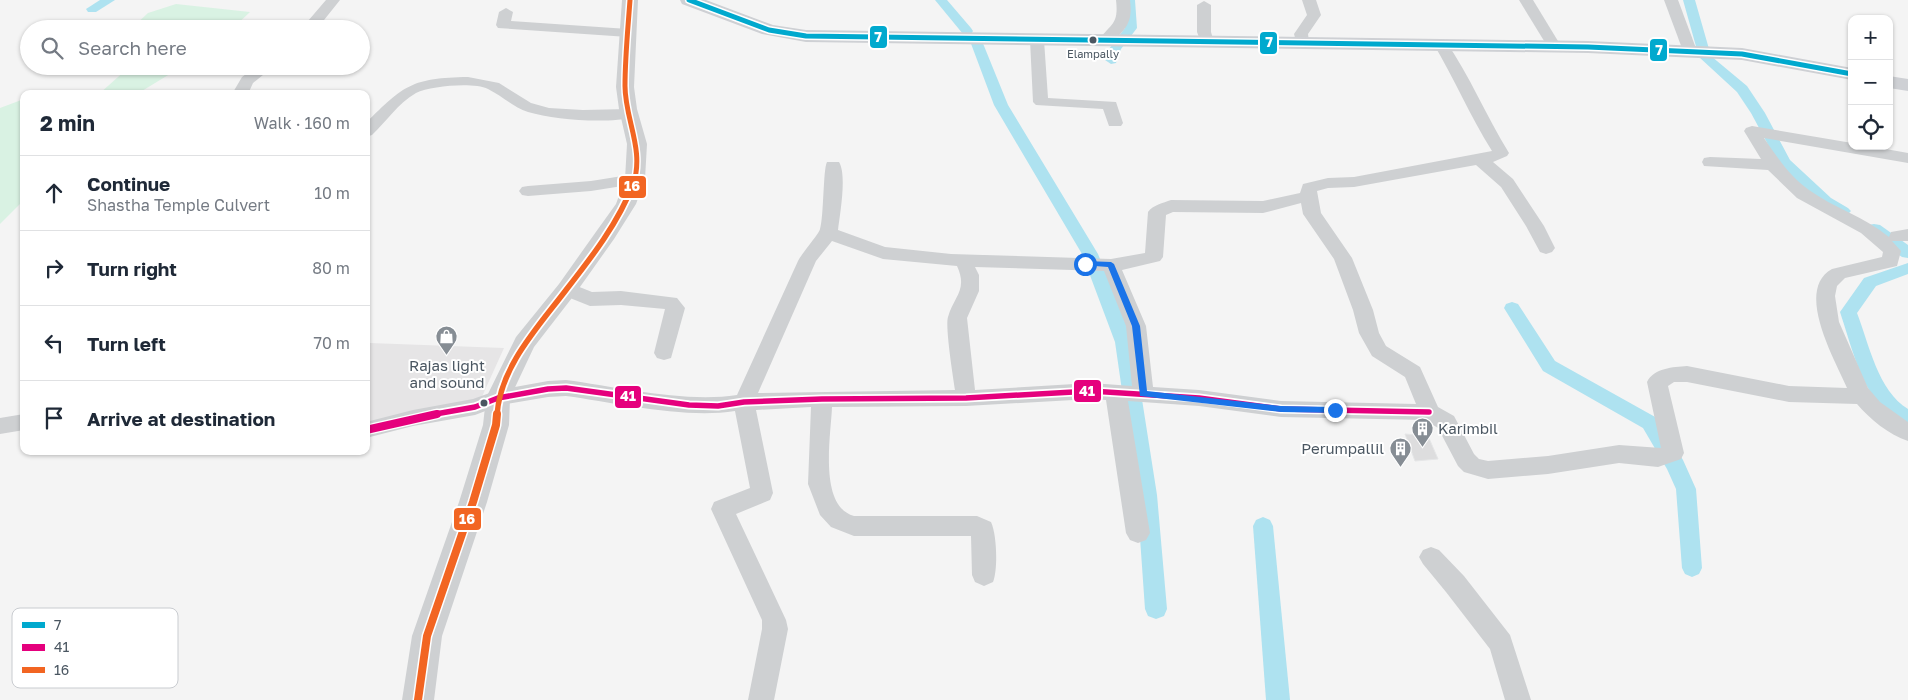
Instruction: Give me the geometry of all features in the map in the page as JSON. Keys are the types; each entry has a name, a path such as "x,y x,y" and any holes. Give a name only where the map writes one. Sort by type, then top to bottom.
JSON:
{"main road":[{"path":"689,0 769,30 794,35 1554,46 1699,52 1778,59 1848,73"},
{"path":"1893,83 1908,86"}],"street":[{"path":"316,20 333,0"},
{"path":"418,700 427,636 473,502 496,425 498,398 524,343 567,289 626,204 635,179 638,144 625,87 630,0"},
{"path":"1116,41 1126,16 1123,0"},
{"path":"1302,42 1301,34 1314,15 1309,0"},
{"path":"1526,0 1554,46"},
{"path":"1670,0 1699,52"},
{"path":"1204,5 1204,32 1207,42"},
{"path":"506,12 503,25 628,33"},
{"path":"1037,40 1041,102 1110,105 1115,123"},
{"path":"1429,412 1423,394 1412,372 1379,350 1369,333 1363,310 1344,258 1312,214 1308,196 1309,188 1328,183 1354,182 1479,159 1501,153 1484,126 1460,75 1440,43"},
{"path":"242,90 247,80 254,75"},
{"path":"370,128 406,94 418,87 444,83 481,81 494,86 511,99 537,110 589,116 630,114"},
{"path":"1908,158 1752,131 1773,165 1803,194 1866,228 1892,251 1890,262 1856,268 1834,276 1826,290 1826,307 1830,326 1862,396 1880,414 1908,433"},
{"path":"1479,159 1507,183 1535,226 1546,248"},
{"path":"1710,162 1773,165"},
{"path":"761,700 775,629 774,620 722,509 762,493 744,402 799,282 803,265 813,248 829,233 834,180 833,166"},
{"path":"528,191 591,186 635,179"},
{"path":"829,233 883,253 963,260 1098,264 1140,261 1154,256 1158,212 1171,206 1263,207 1308,196"},
{"path":"963,260 970,275 970,291 957,318 966,398"},
{"path":"1098,264 1136,326 1143,394"},
{"path":"567,289 590,299 620,298 670,304 675,308 664,352"},
{"path":"370,429 413,418 475,407 498,398 548,389 566,388 689,405 718,406 744,402 822,399 966,398 1070,391 1116,392 1281,409 1429,412 1446,422 1466,460 1472,466 1488,470 1548,465 1619,454 1658,458 1673,453 1657,382 1671,376 1687,374 1722,379 1789,394 1862,396"},
{"path":"1116,392 1138,533"},
{"path":"822,399 819,488 838,522 845,526 977,526 982,530 984,536 984,574"},
{"path":"0,426 20,423"},
{"path":"1431,557 1455,584 1501,643 1518,700"}],"shaded area":[{"path":"370,343 504,348 480,401 370,422"}],"green space":[{"path":"176,4 250,12 242,20 141,20 148,13"},
{"path":"120,75 168,75 144,90 103,90"},
{"path":"20,100 20,204 0,224 0,108"}],"building":[{"name":"Karimbil","path":"1405,434 1428,436 1438,459 1415,461"}],"waterway":[{"path":"92,9 109,0"},
{"path":"941,0 967,31"},
{"path":"1111,60 1115,49 1131,28 1129,0"},
{"path":"1689,0 1705,57 1742,89 1758,113 1784,162 1826,201 1843,211"},
{"path":"976,41 1001,105 1090,254 1124,342 1147,495 1156,609"},
{"path":"1874,229 1908,253"},
{"path":"1908,268 1870,282 1848,312 1876,387 1892,408 1908,418"},
{"path":"1512,308 1549,366 1650,423 1676,466 1686,489 1692,568"},
{"path":"1263,526 1278,700"}],"transit line":[{"name":"16","path":"418,700 427,636 473,502 496,425 498,398 524,343 567,289 606,234 626,204 635,179 637,144 628,109 625,87 630,0"},
{"name":"7","path":"689,0 769,30 806,36 1588,47 1742,54 1848,73"},
{"name":"41","path":"370,429 413,418 475,407 498,398 548,389 566,388 689,405 718,406 744,402 822,399 966,398 1091,391 1199,398 1281,409 1429,412"}],"place":[{"name":"Elampally","path":"1093,40"},
{"name":"Rajas light and sound","path":"447,356"},
{"name":"Karimbil","path":"1422,448"},
{"name":"Perumpallil","path":"1400,468"}],"route":[{"path":"1085,264 1111,264 1136,326 1143,394 1199,398 1224,403 1281,409 1335,410"}]}
